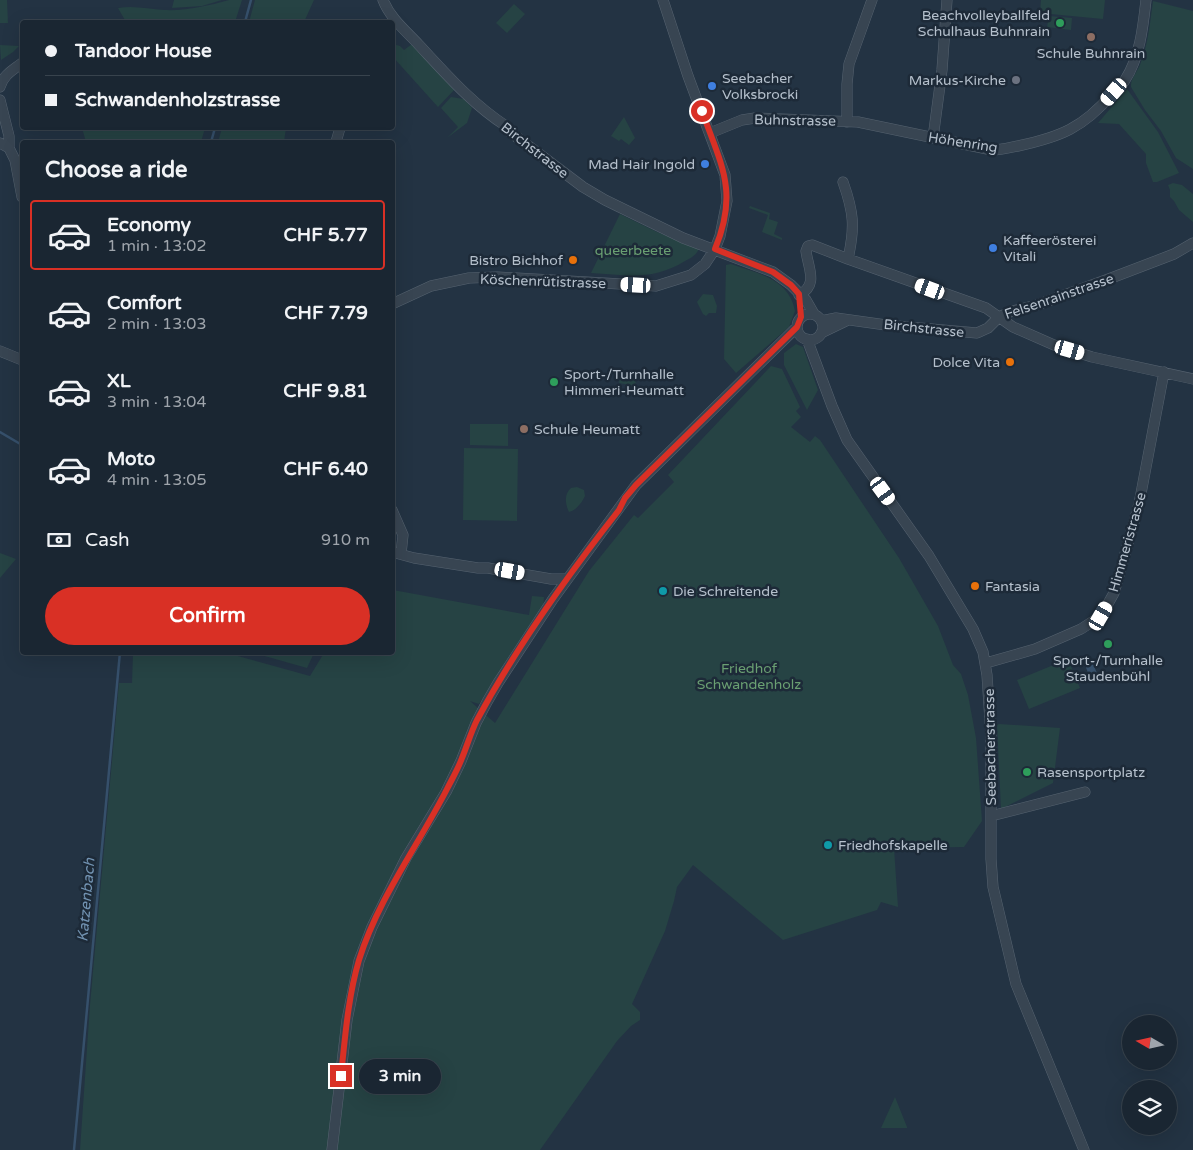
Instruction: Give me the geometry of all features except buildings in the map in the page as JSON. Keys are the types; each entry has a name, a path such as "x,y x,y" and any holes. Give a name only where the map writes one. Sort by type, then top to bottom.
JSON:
{"street":[{"path":"663,0 722,166 727,189 725,215 715,249 773,272 791,285 806,300 818,318"},
{"name":"Buhnstrasse","path":"710,133 742,120 755,118 847,122 849,64 872,0"},
{"path":"933,138 942,70 947,0"},
{"name":"Höhenring","path":"847,122 858,122 979,148 1000,150 1047,140 1063,134 1085,120 1104,104 1125,81 1140,40 1146,0"},
{"name":"Birchstrasse","path":"385,4 401,26 460,88 506,126 510,132 583,186 606,200 675,234 715,249"},
{"path":"395,31 401,26"},
{"path":"0,87 1,81 7,73 20,64"},
{"path":"0,100 9,136 5,145 15,160 20,186"},
{"path":"843,182 851,204 854,221 848,259"},
{"name":"Felsenrainstrasse","path":"799,294 811,284 806,251 808,246 812,244 848,259 986,308 999,317 1106,280 1174,254 1193,243"},
{"name":"Köschenrütistrasse","path":"395,303 431,286 469,278 498,277 656,286 674,281 700,269 715,249"},
{"name":"Seebacherstrasse","path":"799,294 802,330 847,440 929,556 973,629 986,663 991,736 993,887 1016,984 1084,1150"},
{"path":"332,1150 347,1020 359,961 372,926 406,858 446,792 476,723 498,683 567,579 636,485 785,338 802,330 807,314 818,318"},
{"path":"999,317 1013,326 1070,350 1092,357 1193,379"},
{"name":"Birchstrasse","path":"818,318 849,319 886,325 971,333 982,332 999,317"},
{"name":"Seebacherstrasse","path":"818,318 823,325 818,342 821,375"},
{"path":"802,330 813,339 849,319"},
{"path":"0,351 20,359"},
{"name":"Himmeristrasse","path":"986,663 1035,648 1081,629 1101,616 1114,593 1137,514 1164,372"},
{"path":"395,517 403,535 397,553 414,558 478,568 551,579 567,579"},
{"path":"991,816 1085,792"}],"green space":[{"path":"0,0 7,0 8,23 0,23"},
{"path":"174,0 222,0 202,6 172,8"},
{"path":"229,0 242,0 236,20 125,20 118,8 136,7 181,10"},
{"path":"255,0 314,0 305,20 250,20"},
{"path":"1041,0 1105,0 1103,19 1040,13"},
{"path":"1153,1 1193,11 1193,169 1176,158 1161,131 1131,87 1145,50"},
{"path":"514,4 525,14 507,33 496,23"},
{"name":"Beachvolleyballfeld Schulhaus Buhnrain","path":"1049,16 1072,18 1071,30 1047,27"},
{"path":"412,44 455,89 438,107 395,59 395,45 404,50"},
{"path":"0,45 19,46 1,60"},
{"path":"1127,89 1158,132 1179,173 1153,182 1146,163 1146,154 1119,124 1098,123"},
{"path":"451,97 464,99 472,108 467,123 447,138 458,127 441,108"},
{"path":"624,117 635,138 629,145 621,139 619,141 611,136"},
{"path":"83,130 204,130 202,140 85,140"},
{"path":"221,130 286,130 284,140 219,140"},
{"path":"1173,183 1182,185 1193,194 1193,222 1179,210 1170,197 1168,185"},
{"path":"750,206 770,213 769,219 778,222 774,234 782,238 782,240 762,232 768,215 749,208"},
{"name":"queerbeete","path":"620,214 657,232 699,248 692,257 662,272 640,275 591,273"},
{"path":"731,264 761,274 779,284 792,300 795,311 789,327 736,373 724,359 726,265"},
{"path":"703,294 713,295 717,306 716,313 709,313 706,316 703,314 697,302"},
{"path":"796,344 803,347 818,390 807,410 784,365 784,353"},
{"name":"Friedhof Schwandenholz","path":"771,366 782,369 800,407 796,411 801,417 791,427 810,442 815,436 820,440 899,558 938,626 953,665 961,674 968,695 976,738 982,821 964,847 894,848 898,907 881,902 877,910 783,940 693,865 677,887 665,931 632,1004 640,1012 640,1020 631,1026 617,1041 540,1150 80,1150 90,1005 119,683 132,683 133,655 234,655 310,676 323,655 395,655 395,590 529,615 532,596 544,597 543,611 479,704 470,701 495,723 589,571 634,515 638,518 674,482 668,475"},
{"path":"621,371 637,374 635,386 619,383"},
{"path":"470,424 508,424 508,446 470,445"},
{"path":"464,448 518,449 517,521 463,520"},
{"path":"577,487 584,490 585,496 577,508 569,512 566,496 571,488"},
{"path":"0,553 16,559 0,578"},
{"path":"261,655 313,655 307,668"},
{"path":"1068,659 1080,688 1029,709 1017,680"},
{"name":"Rasensportplatz","path":"997,725 1060,728 1053,783 1001,809"},
{"path":"895,1097 907,1128 881,1128"}],"water":[{"path":"1091,659 1099,678 1091,681 1084,662"}],"waterway":[{"name":"Katzenbach","path":"246,20 251,0"},
{"name":"Katzenbach","path":"212,140 214,130"},
{"path":"0,432 20,444"},
{"name":"Katzenbach","path":"74,1150 120,655"}],"place":[{"name":"Beachvolleyballfeld Schulhaus Buhnrain","path":"1060,23"},
{"name":"Schule Buhnrain","path":"1091,37"},
{"name":"Markus-Kirche","path":"1016,80"},
{"name":"Seebacher Volksbrocki","path":"712,86"},
{"name":"Mad Hair Ingold","path":"705,164"},
{"name":"Kaffeerösterei Vitali","path":"993,248"},
{"name":"Bistro Bichhof","path":"573,260"},
{"name":"Dolce Vita","path":"1010,362"},
{"name":"Sport-/Turnhalle Himmeri-Heumatt","path":"554,382"},
{"name":"Schule Heumatt","path":"524,429"},
{"name":"Fantasia","path":"975,586"},
{"name":"Die Schreitende","path":"663,591"},
{"name":"Sport-/Turnhalle Staudenbühl","path":"1108,644"},
{"name":"Rasensportplatz","path":"1027,772"},
{"name":"Friedhofskapelle","path":"828,845"}],"route":[{"path":"341,1076 347,1020 359,961 372,926 406,858 446,792 476,723 498,683 553,599 619,510 625,498 648,471 658,464 797,327 801,317 799,294 791,285 773,272 715,249 725,215 727,189 725,175 702,111"}]}
